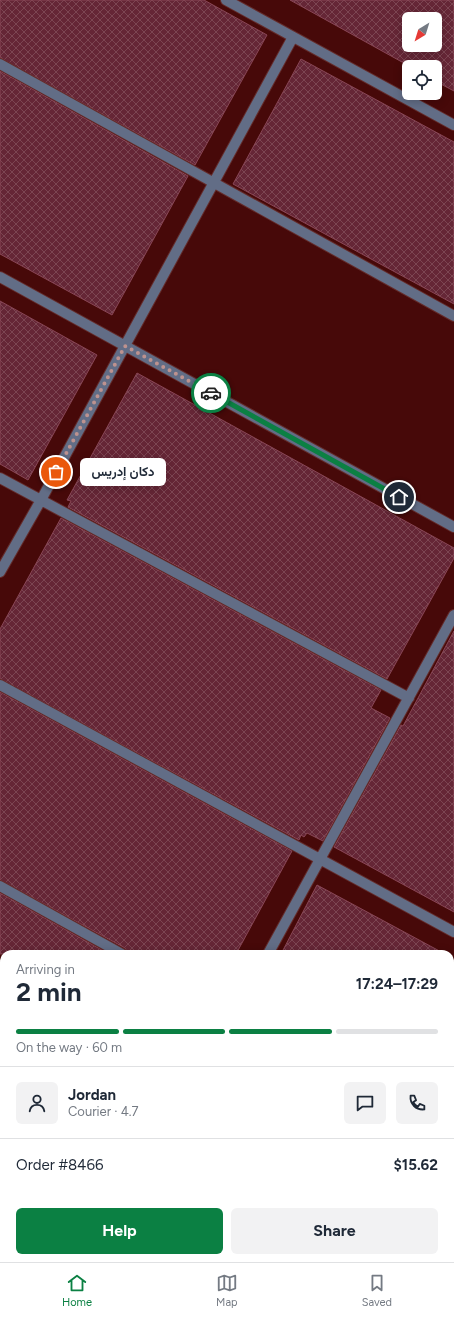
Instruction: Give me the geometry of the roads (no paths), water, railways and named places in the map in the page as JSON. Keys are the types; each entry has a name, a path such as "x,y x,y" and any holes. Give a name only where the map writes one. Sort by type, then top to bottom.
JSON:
{"street":[{"path":"226,0 454,125"},
{"path":"0,572 41,500 293,37"},
{"path":"0,64 454,316"},
{"path":"0,277 454,527"},
{"path":"0,478 409,698"},
{"path":"270,950 454,615"},
{"path":"0,684 454,932"},
{"path":"0,886 115,950"}],"place":[{"name":"دكان إدريس","path":"56,472"}]}
